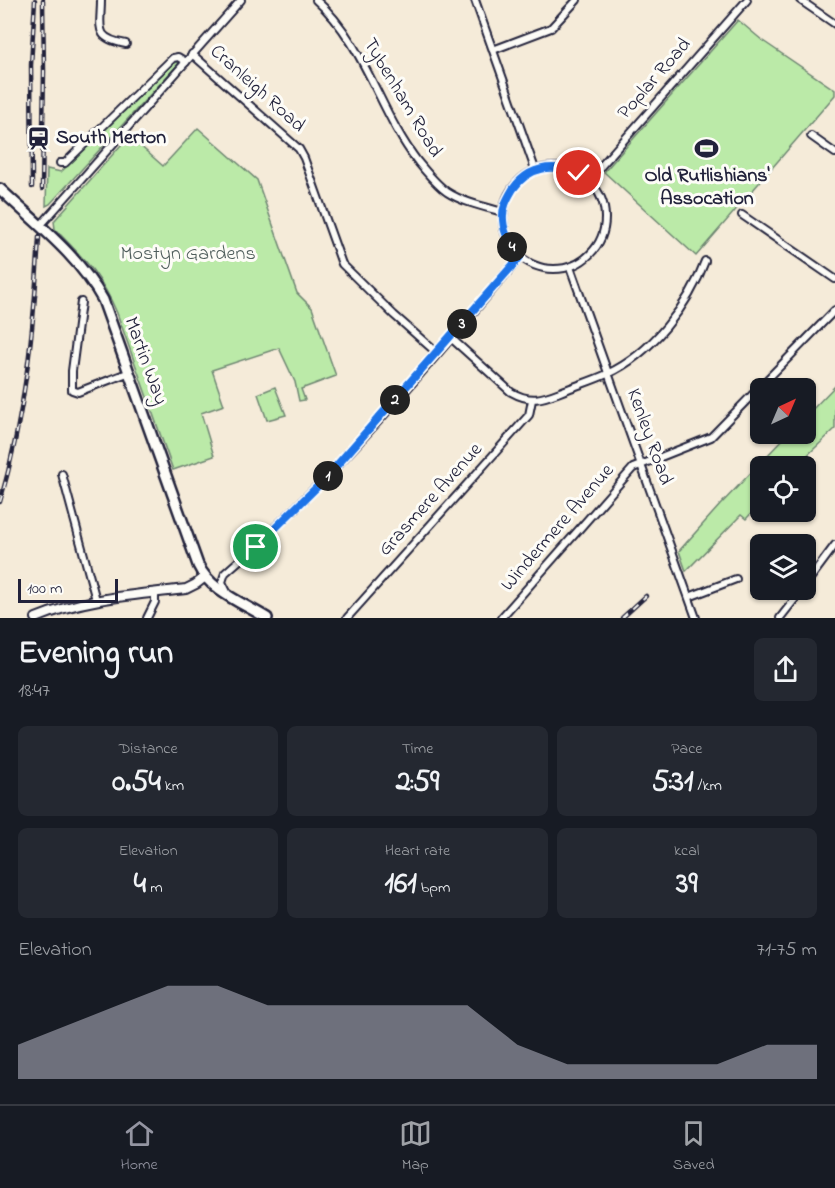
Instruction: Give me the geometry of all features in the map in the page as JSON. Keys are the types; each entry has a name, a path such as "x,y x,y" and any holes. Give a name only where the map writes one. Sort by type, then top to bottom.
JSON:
{"main road":[{"name":"Martin Way","path":"0,189 79,264 95,285 113,325 195,559 205,578"},
{"path":"205,578 228,595 267,618"}],"street":[{"path":"101,0 103,35 110,41 126,44"},
{"path":"39,226 241,0"},
{"name":"Tybenham Road","path":"316,0 350,42 404,143 427,172 441,187 454,196 503,212"},
{"path":"475,0 536,169"},
{"path":"493,50 551,28 577,0"},
{"name":"Poplar Road","path":"588,181 747,0"},
{"path":"800,0 835,24"},
{"name":"Cranleigh Road","path":"192,54 299,149 342,264 437,353"},
{"path":"60,163 65,163 173,58 178,57 186,62"},
{"path":"811,136 835,153"},
{"path":"565,168 579,173 600,195 605,211 604,228 597,246 586,259 570,267 550,271 540,269 520,257 508,241 503,212 507,198 519,181 536,169 565,168"},
{"path":"742,214 835,279"},
{"path":"228,595 222,582 223,576 324,480 520,257"},
{"path":"451,338 511,393 539,400 609,373 640,351 668,325 692,290 705,261"},
{"name":"Kenley Road","path":"570,267 696,618"},
{"path":"81,302 72,390 78,392 130,372"},
{"path":"641,463 711,437 835,310"},
{"name":"Grasmere Avenue","path":"347,618 529,415 532,400"},
{"name":"Windermere Avenue","path":"501,618 633,468 641,463"},
{"path":"62,474 96,600"},
{"path":"816,571 835,545"},
{"path":"36,618 66,607 96,600 186,589 205,578"},
{"path":"688,597 736,579"},
{"path":"147,618 155,602 155,592"},
{"path":"780,618 794,600"}],"green space":[{"name":"Old Rutlishians' Assocation","path":"738,20 763,41 835,90 835,95 696,256 604,172"},
{"path":"175,61 179,63 46,206 47,169 61,172"},
{"name":"Mostyn Gardens","path":"198,128 257,180 297,293 312,308 336,376 301,389 305,400 299,401 295,382 279,348 212,370 224,405 201,413 214,456 173,470 111,299 90,267 55,229 54,221 129,136 163,166"},
{"path":"835,386 835,429 807,456 767,456 778,444 816,444 816,406"},
{"path":"275,387 286,415 267,420 258,394"},
{"path":"750,474 750,515 746,519 741,515 686,571 679,551"}],"railway":[{"path":"32,187 31,65 35,0"},
{"path":"42,189 43,0"},
{"path":"0,502 16,437 27,371 39,237"},
{"path":"622,618 646,596"}],"place":[{"name":"South Merton","path":"38,138"},
{"name":"Old Rutlishians' Assocation","path":"707,148"}],"route":[{"path":"256,547 324,480 520,257 508,241 503,222 507,198 519,181 536,169 565,168 579,173"}]}
